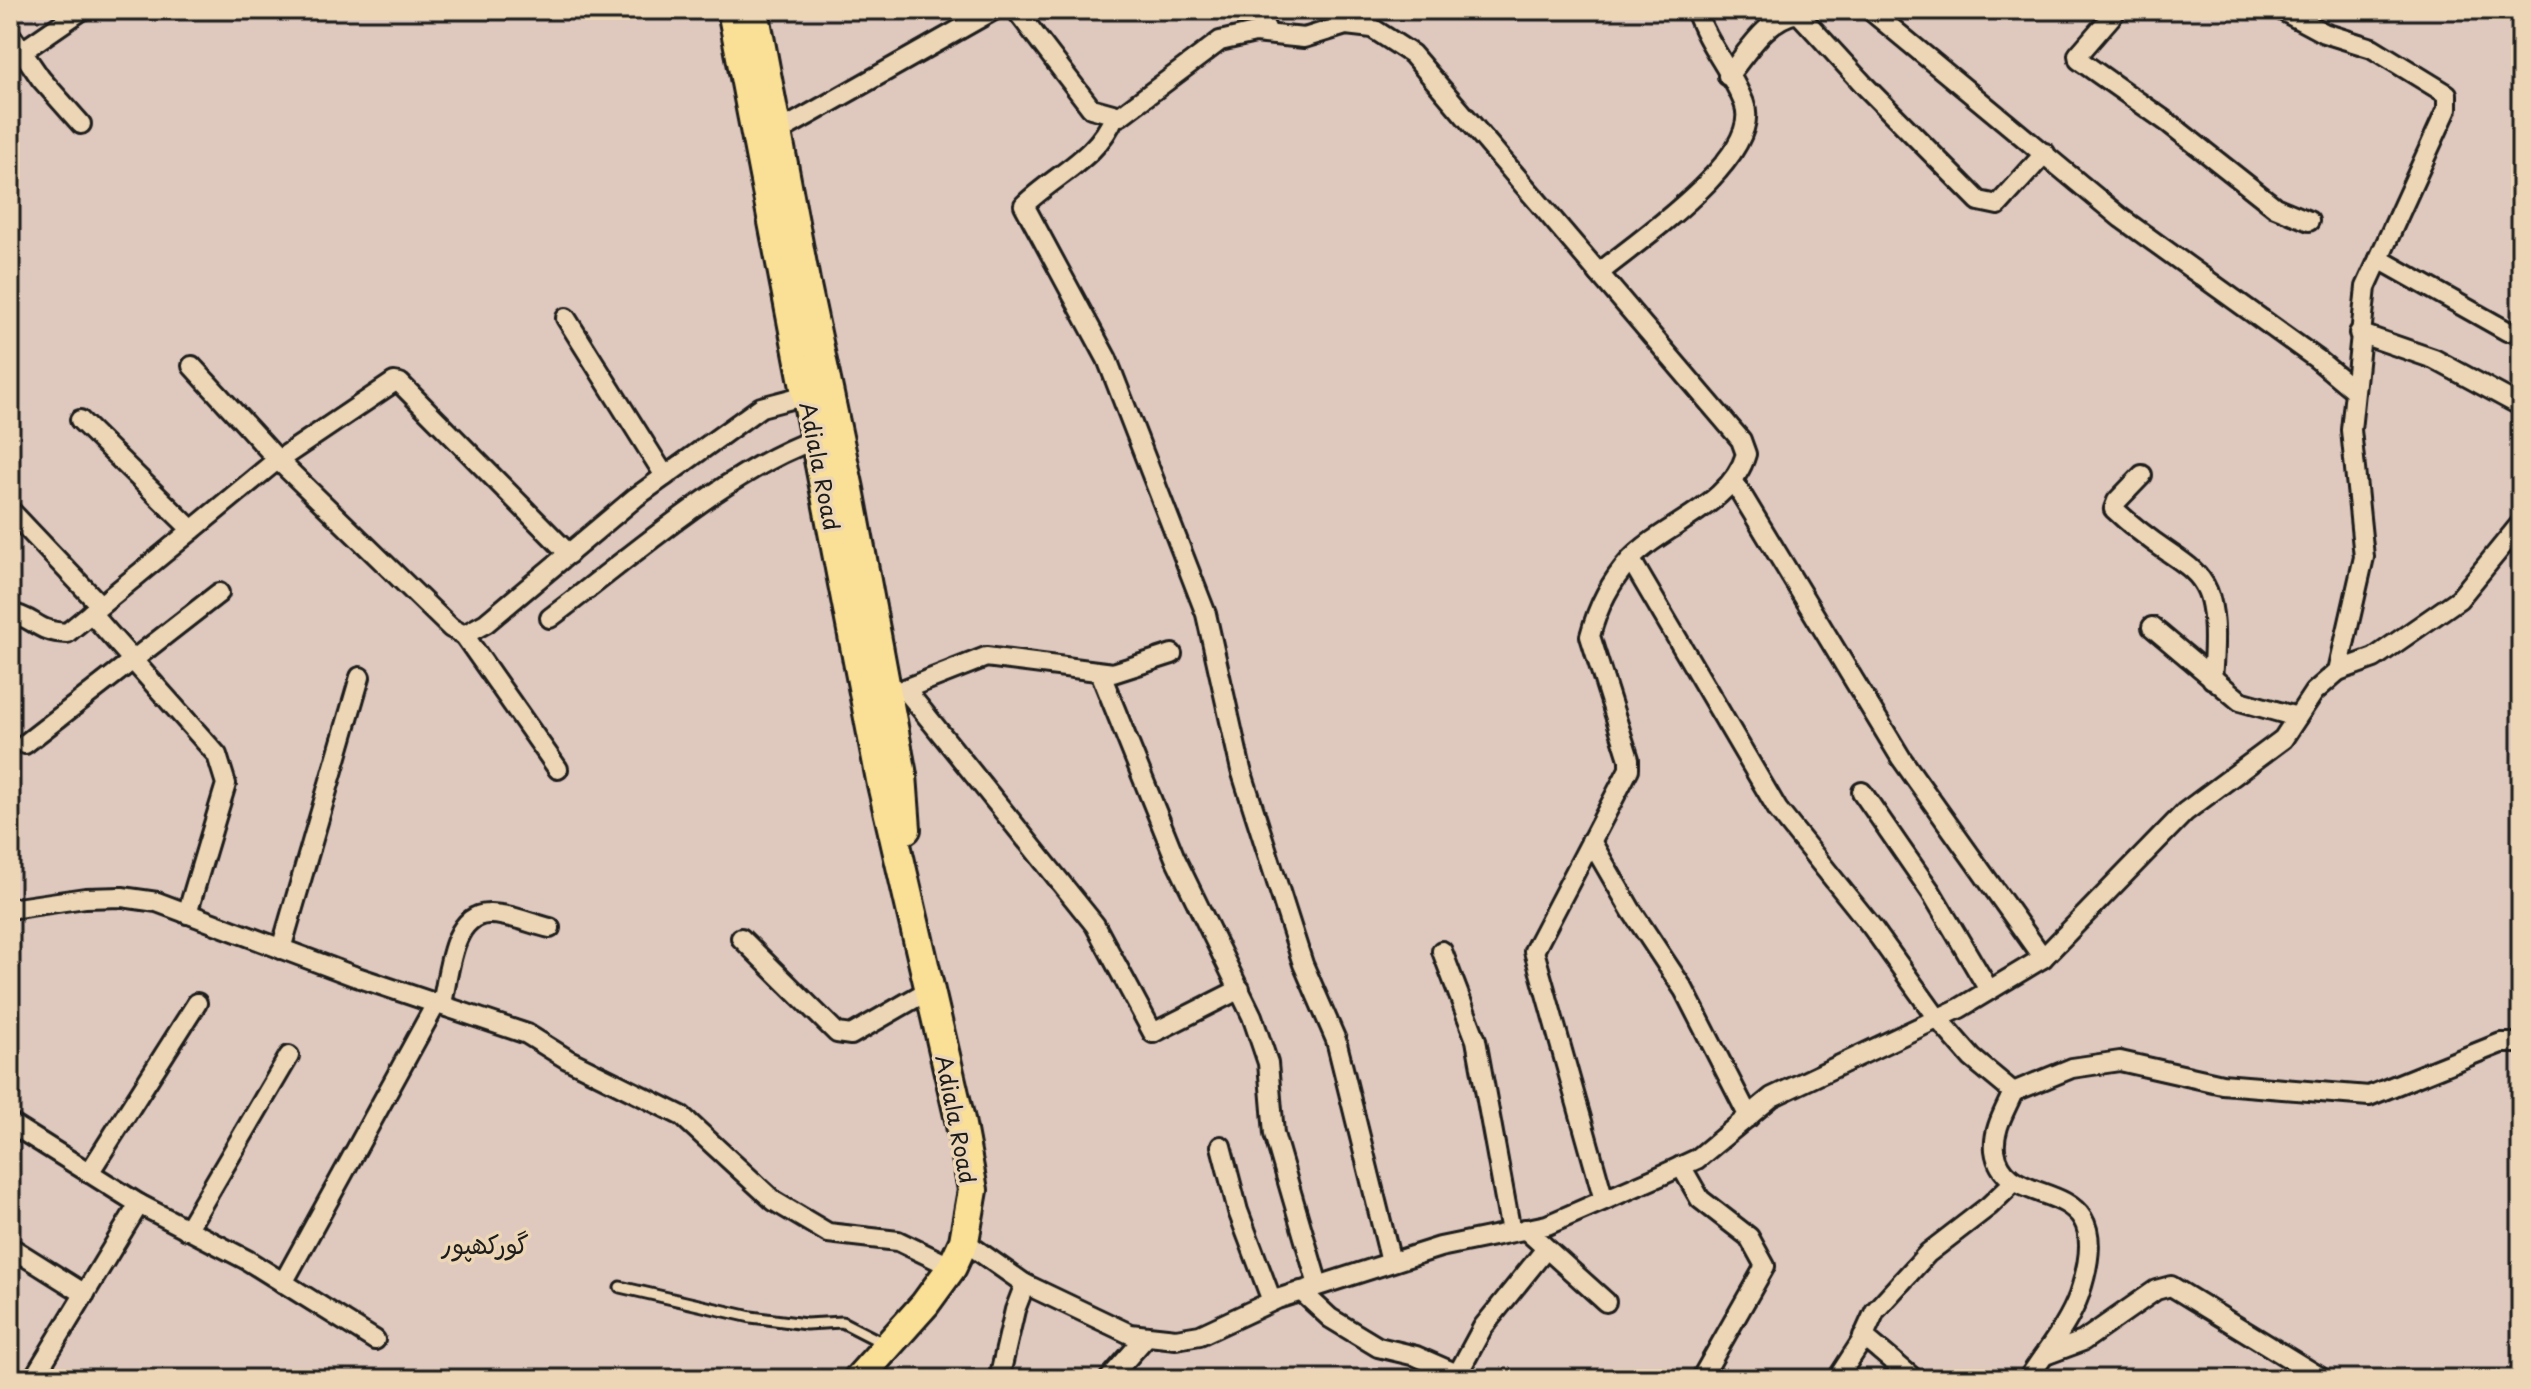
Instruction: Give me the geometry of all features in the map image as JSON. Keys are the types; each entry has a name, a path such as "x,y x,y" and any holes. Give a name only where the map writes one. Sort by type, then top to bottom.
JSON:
{"main road":[{"name":"Adiala Road","path":"732,10 818,392 896,692 913,921"},
{"name":"Adiala Road","path":"754,10 778,132 818,392 816,439 881,780 960,1120 973,1190 964,1241 952,1267 858,1379"}],"street":[{"path":"21,52 82,10"},
{"path":"778,132 994,10"},
{"path":"1016,10 1091,108 1120,116 1220,41 1268,33 1304,38 1346,25 1365,26 1403,45 1741,440 1746,454 1734,482 1631,560 1610,588 1590,636 1629,759 1629,769 1534,951 1604,1200"},
{"path":"1257,10 1268,33"},
{"path":"1599,273 1711,179 1738,147 1747,122 1745,104 1704,34 1696,10"},
{"path":"1870,10 2121,218 2317,359 2354,390"},
{"path":"2117,10 2078,55 2079,60 2170,124 2275,207 2309,221"},
{"path":"2281,10 2324,33 2372,48 2447,94 2447,109 2366,287 2351,430 2364,557 2338,671"},
{"path":"1728,76 1770,25 1787,14 1798,13 1979,201 1998,205 2045,153"},
{"path":"10,34 21,52 81,124"},
{"path":"1115,115 1104,139 1093,151 1024,205 1107,359 1206,614 1241,770 1303,964 1336,1040 1391,1262"},
{"path":"2379,259 2507,331"},
{"path":"566,318 665,476"},
{"path":"2359,333 2434,359 2521,406"},
{"path":"192,366 278,460 451,628 464,635 558,769"},
{"path":"10,613 21,615 47,633 67,633 278,460 394,382 400,383 569,554"},
{"path":"464,635 486,623 665,476 761,407 818,392"},
{"path":"80,420 192,530"},
{"path":"550,618 737,478 784,450 816,439"},
{"path":"2142,475 2117,501 2114,509 2178,556 2208,588 2216,629 2212,679"},
{"path":"1734,482 1893,746 2043,958"},
{"path":"10,510 95,609 134,662 217,755 224,770 226,784 187,914"},
{"path":"964,1241 1025,1284 1130,1334 1176,1339 1200,1335 1272,1301 1391,1262 1440,1247 1547,1225 1697,1159 1772,1097 1937,1018 2043,958 2185,812 2283,739 2314,692 2338,671 2374,658 2459,599 2521,523"},
{"path":"1631,560 1778,810 1872,927 1937,1018 1972,1058 2013,1092"},
{"path":"25,744 219,593"},
{"path":"2152,627 2240,701 2297,717"},
{"path":"1172,654 1113,673 986,657 896,692 1095,925 1153,1033 1240,989"},
{"path":"1100,672 1175,858 1240,989 1268,1063 1274,1134 1310,1288 1330,1318 1378,1347 1416,1356 1456,1377 1483,1327 1545,1250"},
{"path":"281,949 360,677"},
{"path":"1862,792 1931,892 1989,990"},
{"path":"1591,841 1684,990 1749,1117"},
{"path":"10,909 85,898 122,897 157,902 281,949 527,1034 567,1059 682,1116 774,1201 828,1233 898,1241 952,1267"},
{"path":"283,1283 440,1002 457,941 465,925 474,917 490,913 550,928"},
{"path":"741,938 837,1033 851,1035 929,990"},
{"path":"1442,951 1476,1040 1518,1231 1606,1302"},
{"path":"89,1173 197,1003"},
{"path":"2028,1379 2079,1295 2090,1241 2088,1227 2072,1206 2014,1182 2000,1165 1995,1150 1998,1125 2013,1092 2072,1068 2120,1061 2222,1084 2369,1096 2501,1043 2521,1029"},
{"path":"2501,1043 2521,1043"},
{"path":"187,1230 289,1056"},
{"path":"10,1123 139,1204 283,1283 375,1340"},
{"path":"1221,1146 1238,1211 1272,1301"},
{"path":"1681,1166 1700,1199 1749,1237 1765,1266 1701,1379"},
{"path":"1837,1379 1875,1311 1928,1253 1989,1206 2014,1182"},
{"path":"33,1379 139,1204"},
{"path":"10,1247 85,1294"},
{"path":"999,1379 1015,1310 1025,1284"},
{"path":"2045,1355 2083,1341 2156,1290 2171,1286 2323,1379"},
{"path":"1863,1336 1914,1379"},
{"path":"1109,1379 1146,1337"}],"lane":[{"path":"620,1287 751,1317 806,1324 825,1320 842,1322 888,1346"}],"district":[{"name":"گورکھپور","path":"485,1243"}]}
